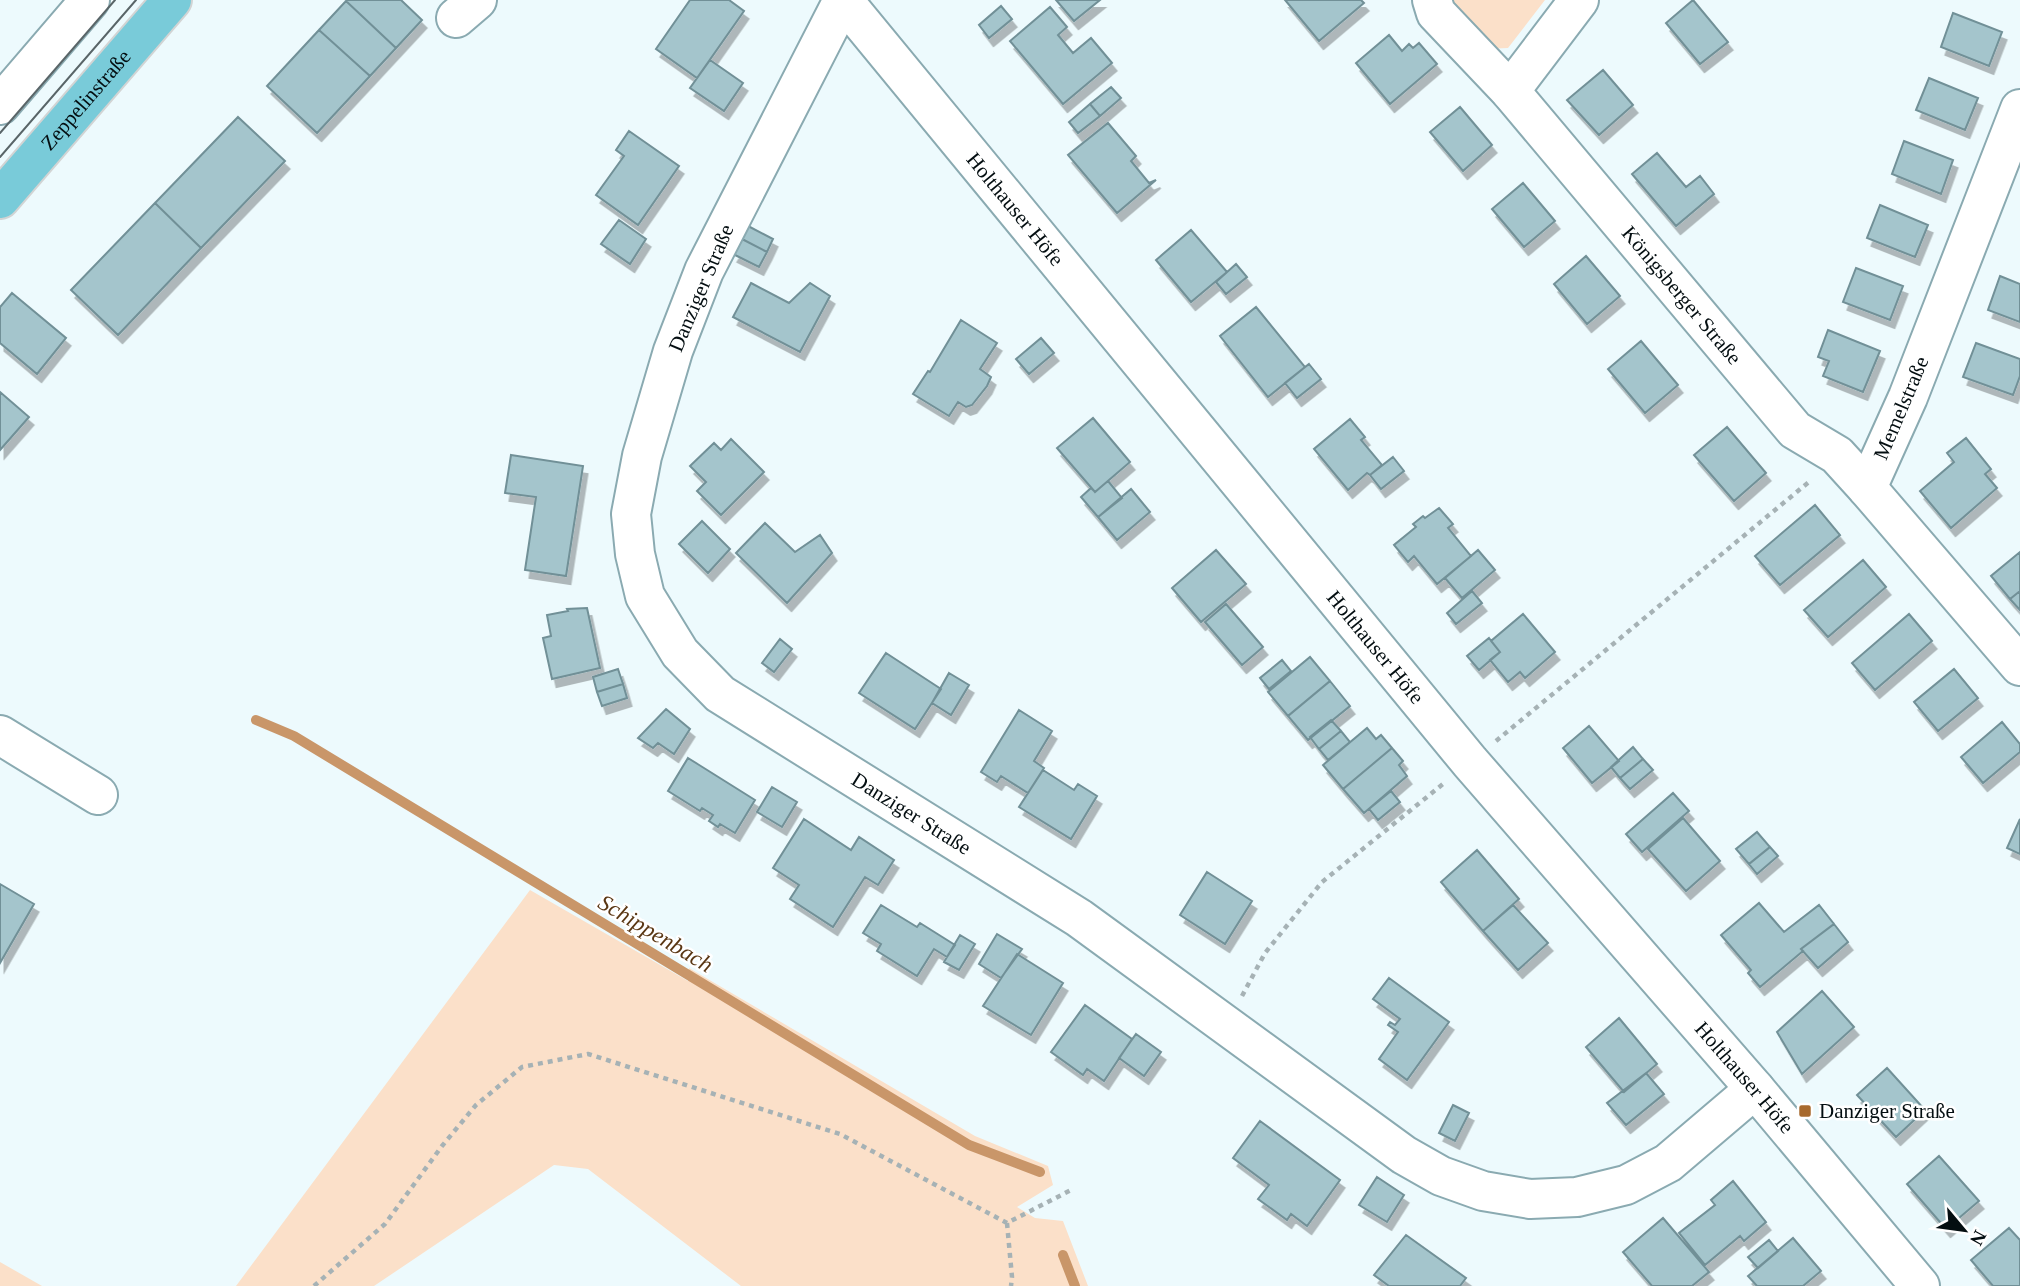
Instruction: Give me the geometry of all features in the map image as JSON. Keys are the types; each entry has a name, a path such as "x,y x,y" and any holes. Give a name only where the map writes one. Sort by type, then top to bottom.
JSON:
{"main road":[{"name":"Zeppelinstraße","path":"0,199 172,0"}],"street":[{"path":"0,106 90,0"},
{"name":"Holthauser Höfe","path":"843,0 1470,762 1755,1089 1920,1286"},
{"name":"Danziger Straße","path":"843,0 704,271 673,351 642,456 631,514 635,554 645,596 680,653 720,694 1079,918 1228,1025 1241,1038 1404,1154 1441,1176 1483,1191 1530,1199 1577,1196 1626,1185 1668,1163 1755,1089"},
{"name":"Königsberger Straße","path":"1432,0 1436,13 1510,91 1795,430 1837,454 1867,488"},
{"path":"1510,91 1579,0"},
{"name":"Memelstraße","path":"1867,488 1908,397 2020,109"},
{"path":"1867,488 2020,666"},
{"path":"0,735 98,795"}],"path":[{"path":"1228,1025 1265,953 1322,882 1809,481 1837,454"},
{"path":"314,1286 385,1224 442,1146 476,1105 522,1067 588,1054 840,1134 1006,1223"},
{"path":"1006,1223 1073,1189"},
{"path":"1006,1223 1011,1286"}],"shaded area":[{"path":"1448,0 1545,0 1508,48 1484,49"},
{"path":"530,890 688,981 689,968 975,1136 1048,1166 1053,1185 1017,1207 1035,1218 1063,1221 1088,1286 741,1286 588,1169 554,1165 374,1286 236,1286"},
{"path":"0,1262 42,1286 0,1286"}],"building":[{"path":"401,0 422,20 396,48 346,1"},
{"path":"690,0 729,0 744,11 697,78 656,49"},
{"path":"1056,0 1100,0 1074,21"},
{"path":"1285,0 1361,0 1364,3 1319,41"},
{"path":"1693,0 1728,42 1700,64 1666,23"},
{"path":"346,1 396,48 370,76 319,30"},
{"path":"1001,6 1012,19 989,38 979,25"},
{"path":"1050,7 1067,27 1058,35 1073,53 1091,38 1112,63 1063,104 1010,41"},
{"path":"1953,13 2002,32 1989,66 1941,47"},
{"path":"319,30 370,76 317,133 267,86"},
{"path":"1389,35 1402,51 1409,44 1413,48 1419,43 1437,64 1390,104 1356,63"},
{"path":"710,60 743,83 724,111 690,88"},
{"path":"1603,70 1633,105 1599,135 1567,100"},
{"path":"1929,78 1978,98 1965,130 1916,110"},
{"path":"1111,87 1121,98 1100,116 1090,104"},
{"path":"1090,104 1100,116 1078,133 1069,122"},
{"path":"1460,107 1492,145 1463,171 1430,132"},
{"path":"238,117 285,161 201,248 155,203"},
{"path":"1108,123 1136,156 1131,161 1149,183 1156,180 1117,213 1068,155"},
{"path":"629,131 679,166 638,225 596,195 624,156 616,150"},
{"path":"1904,141 1953,160 1941,194 1892,174"},
{"path":"1657,153 1686,187 1700,176 1714,194 1676,226 1632,174"},
{"path":"1523,183 1555,221 1524,247 1492,209"},
{"path":"155,203 201,248 118,335 71,290"},
{"path":"1880,205 1928,225 1915,257 1867,238"},
{"path":"619,220 646,239 630,264 601,244"},
{"path":"748,226 773,239 767,252 742,239"},
{"path":"1191,230 1227,272 1191,302 1156,260"},
{"path":"742,239 767,252 759,267 733,254"},
{"path":"1586,256 1620,296 1587,324 1554,284"},
{"path":"1236,264 1247,277 1226,294 1216,282"},
{"path":"1856,268 1903,286 1890,320 1843,302"},
{"path":"2000,276 2020,284 2020,322 1988,310"},
{"path":"751,283 789,303 810,283 830,296 800,352 733,317"},
{"path":"12,293 66,338 37,374 0,343 0,307"},
{"path":"1256,307 1305,367 1268,397 1220,336"},
{"path":"961,320 997,343 980,369 991,377 987,386 972,405 966,407 958,402 949,416 913,394 928,371 930,372"},
{"path":"1828,330 1880,351 1863,392 1823,376 1829,361 1818,357"},
{"path":"1041,338 1054,353 1029,374 1016,359"},
{"path":"1641,341 1678,385 1645,413 1608,369"},
{"path":"1976,343 2020,359 2020,376 2013,395 1963,377"},
{"path":"1309,364 1321,379 1297,398 1285,383"},
{"path":"0,392 29,417 0,450"},
{"path":"1093,418 1130,462 1095,492 1057,448"},
{"path":"1350,419 1365,437 1361,440 1382,465 1370,475 1367,473 1348,490 1314,449"},
{"path":"1727,427 1766,473 1734,501 1694,455"},
{"path":"1966,438 1991,469 1985,474 1997,488 1951,528 1920,491 1954,462 1947,453"},
{"path":"731,439 764,472 721,515 697,491 706,482 690,466 714,443 721,450"},
{"path":"511,455 583,466 566,576 525,570 536,497 505,493"},
{"path":"1393,457 1404,471 1381,489 1370,475"},
{"path":"1108,481 1122,498 1098,517 1081,497 1091,488 1095,492"},
{"path":"1131,489 1150,512 1117,540 1098,517"},
{"path":"1815,505 1840,535 1780,585 1755,556"},
{"path":"1439,508 1453,524 1448,528 1471,556 1437,584 1414,556 1408,562 1394,545 1416,527 1413,524"},
{"path":"702,521 730,549 708,573 679,544"},
{"path":"765,523 795,552 820,535 832,553 787,603 736,553"},
{"path":"1216,550 1246,584 1201,622 1172,588"},
{"path":"1478,550 1495,570 1462,598 1445,578"},
{"path":"2020,552 2020,591 2010,599 1991,576"},
{"path":"1863,560 1886,587 1828,637 1804,610"},
{"path":"1472,591 1482,603 1456,624 1447,613"},
{"path":"2020,591 2020,610 2010,599"},
{"path":"1226,604 1263,647 1242,665 1205,622"},
{"path":"587,608 600,668 552,679 543,638 551,636 547,615 568,611 567,609"},
{"path":"1523,614 1555,652 1525,678 1520,672 1508,682 1490,660 1500,652 1491,641"},
{"path":"1909,614 1932,641 1875,690 1852,663"},
{"path":"1489,638 1500,652 1479,670 1467,656"},
{"path":"780,639 792,649 774,672 762,663"},
{"path":"886,653 941,689 915,729 859,693"},
{"path":"1310,657 1330,681 1288,716 1268,692"},
{"path":"1282,660 1291,671 1269,689 1260,678"},
{"path":"618,669 623,684 597,692 593,677"},
{"path":"1954,669 1978,698 1938,731 1914,702"},
{"path":"949,673 969,685 951,715 932,703"},
{"path":"1330,681 1350,706 1308,740 1288,716"},
{"path":"623,684 627,698 602,706 597,692"},
{"path":"666,709 690,729 674,754 658,743 653,748 638,738"},
{"path":"1019,710 1052,731 1034,761 1044,768 1028,793 1001,776 997,782 981,772"},
{"path":"1331,720 1341,731 1319,749 1310,737"},
{"path":"2002,722 2020,744 2020,752 1983,783 1961,757"},
{"path":"1589,726 1619,761 1592,783 1563,748"},
{"path":"1367,728 1376,739 1381,735 1392,748 1343,789 1323,765"},
{"path":"1341,731 1350,742 1328,760 1319,749"},
{"path":"1633,747 1643,759 1620,778 1611,767"},
{"path":"1392,748 1403,761 1399,765 1407,776 1364,813 1343,789"},
{"path":"688,758 755,800 735,833 720,824 718,827 709,821 713,815 702,808 700,811 668,791"},
{"path":"1643,759 1653,770 1630,789 1620,778"},
{"path":"1043,770 1074,790 1078,784 1097,796 1071,839 1019,807"},
{"path":"772,787 797,802 782,827 757,812"},
{"path":"1391,791 1400,802 1378,820 1369,809"},
{"path":"1673,793 1689,811 1642,852 1626,834"},
{"path":"1683,818 1720,861 1686,891 1648,849"},
{"path":"804,819 851,850 859,837 894,860 878,885 865,877 833,927 790,899 799,885 773,868"},
{"path":"2020,819 2020,854 2007,848"},
{"path":"1757,832 1770,847 1749,864 1736,849"},
{"path":"1770,847 1778,856 1757,874 1749,864"},
{"path":"1477,850 1519,899 1483,931 1441,882"},
{"path":"1207,872 1252,901 1225,944 1180,915"},
{"path":"0,884 34,904 0,963"},
{"path":"1759,903 1784,932 1819,905 1834,924 1801,949 1803,951 1760,987 1748,973 1751,970 1721,935"},
{"path":"881,905 917,927 920,923 955,945 947,957 934,949 917,976 877,951 881,944 863,933"},
{"path":"1513,905 1548,943 1518,970 1483,931"},
{"path":"1834,924 1848,942 1818,968 1801,949"},
{"path":"997,934 1022,949 1001,978 979,964"},
{"path":"960,935 975,944 959,970 944,962"},
{"path":"1017,954 1063,983 1031,1035 983,1006"},
{"path":"1389,978 1449,1022 1407,1080 1379,1059 1398,1032 1388,1025 1390,1022 1395,1025 1400,1019 1373,999"},
{"path":"1822,991 1854,1027 1802,1074 1777,1032"},
{"path":"1085,1005 1132,1039 1104,1081 1087,1069 1083,1075 1051,1052"},
{"path":"1619,1018 1657,1064 1624,1092 1586,1047"},
{"path":"1136,1034 1161,1052 1144,1076 1119,1058"},
{"path":"1887,1068 1925,1110 1896,1137 1857,1095"},
{"path":"1646,1073 1664,1094 1626,1125 1607,1103"},
{"path":"1453,1105 1469,1113 1455,1141 1439,1133"},
{"path":"1260,1121 1340,1180 1307,1226 1291,1214 1287,1220 1258,1199 1269,1185 1233,1158"},
{"path":"1939,1156 1979,1201 1946,1229 1907,1184"},
{"path":"1377,1177 1404,1195 1387,1222 1359,1205"},
{"path":"1733,1181 1766,1222 1744,1241 1740,1236 1705,1265 1679,1233 1715,1205 1711,1200"},
{"path":"1663,1218 1709,1272 1692,1286 1652,1286 1623,1252"},
{"path":"2009,1228 2020,1240 2020,1286 1993,1286 1971,1260"},
{"path":"1406,1235 1466,1278 1460,1286 1389,1286 1374,1275"},
{"path":"1793,1238 1821,1271 1803,1286 1757,1286 1748,1276"},
{"path":"1769,1240 1778,1251 1758,1268 1748,1257"}],"waterway":[{"name":"Schippenbach","path":"256,720 294,736 969,1145 1040,1172"},
{"name":"Schippenbach","path":"1063,1255 1075,1286"}],"tram line":[{"path":"0,133 115,0"},
{"path":"0,157 136,0"}],"place":[{"name":"Danziger Straße","path":"1805,1111"}]}
